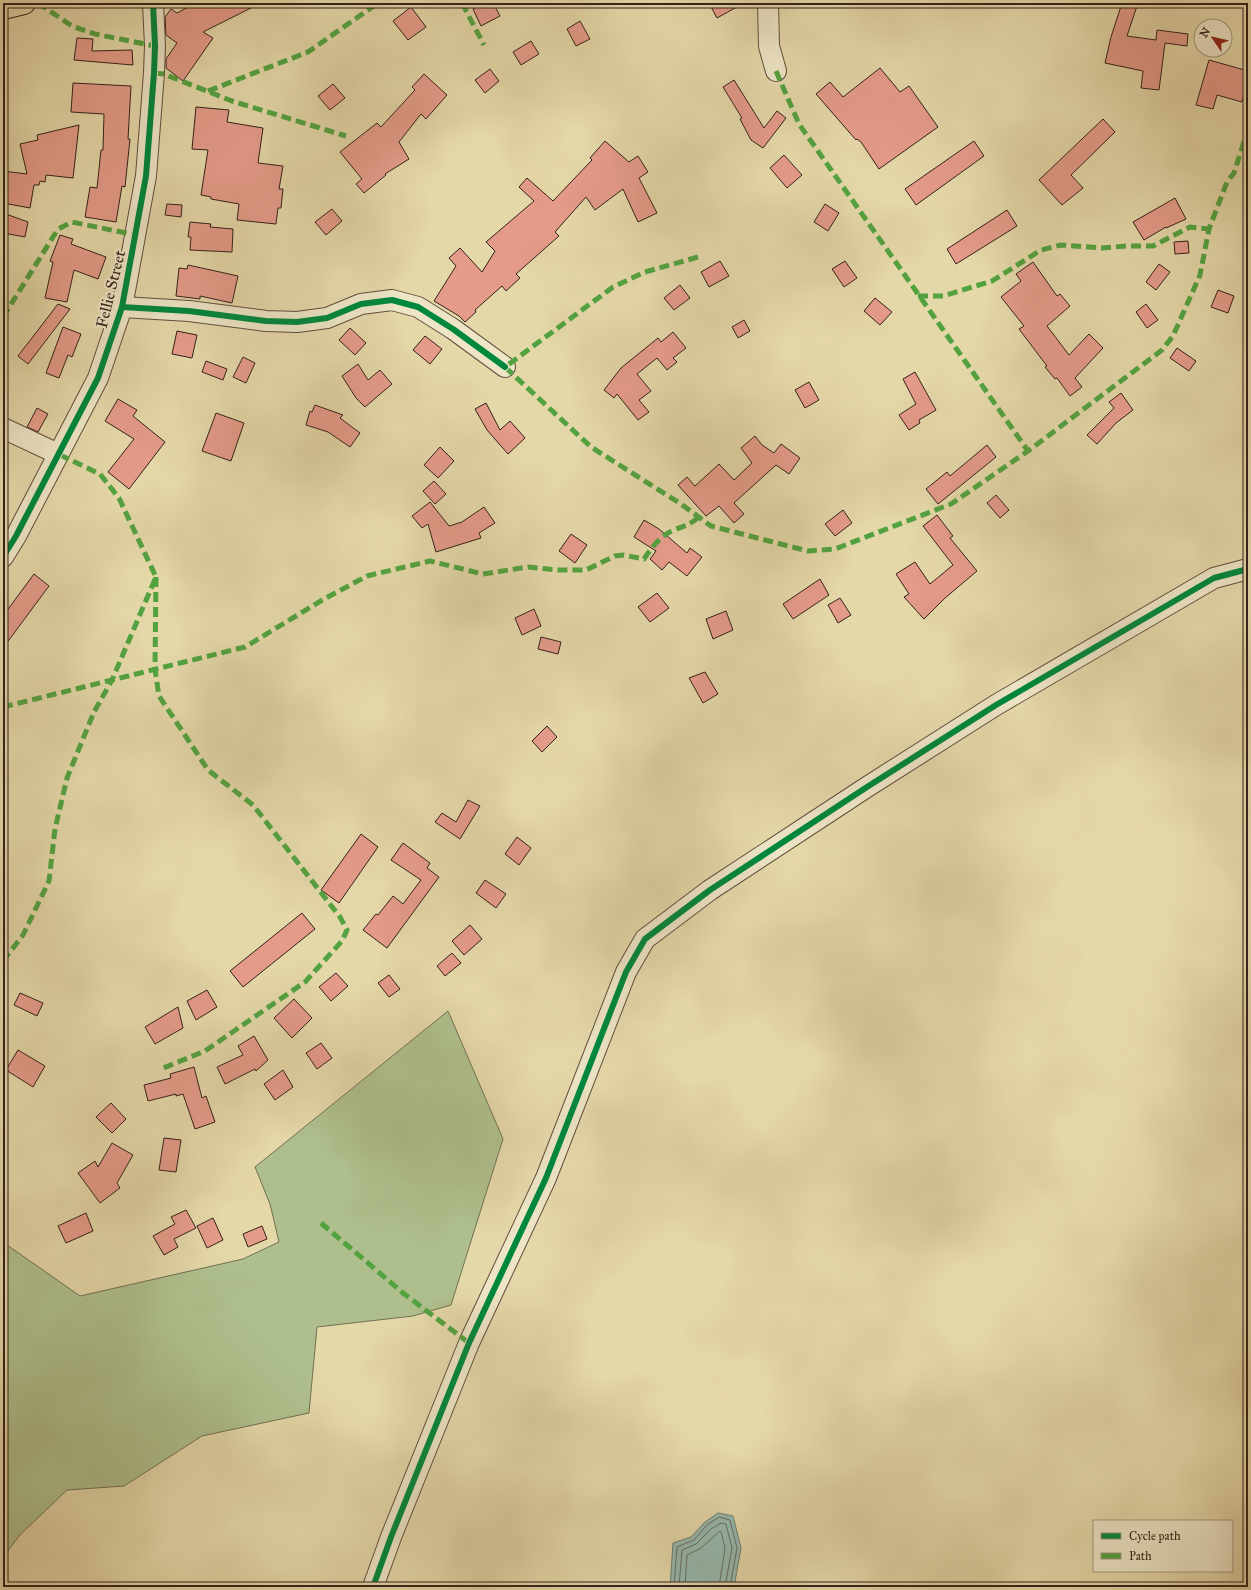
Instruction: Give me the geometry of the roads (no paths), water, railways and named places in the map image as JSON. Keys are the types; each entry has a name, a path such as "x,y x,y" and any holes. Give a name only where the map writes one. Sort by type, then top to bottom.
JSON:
{"main road":[{"path":"3,8 24,3"}],"street":[{"name":"Fellie Street","path":"3,557 16,536 98,378 122,308 146,176 155,66 153,3"},
{"path":"768,3 769,46 776,71"},
{"path":"122,308 189,311 266,321 297,322 327,318 361,304 392,300 418,307 453,329 505,367"},
{"path":"3,428 58,454"},
{"path":"373,1587 469,1343 546,1178 626,972 645,939 710,890 996,705 1214,578 1248,569"}],"water":[{"path":"718,1513 733,1516 741,1548 734,1587 670,1587 673,1543 691,1537 705,1522"}]}
